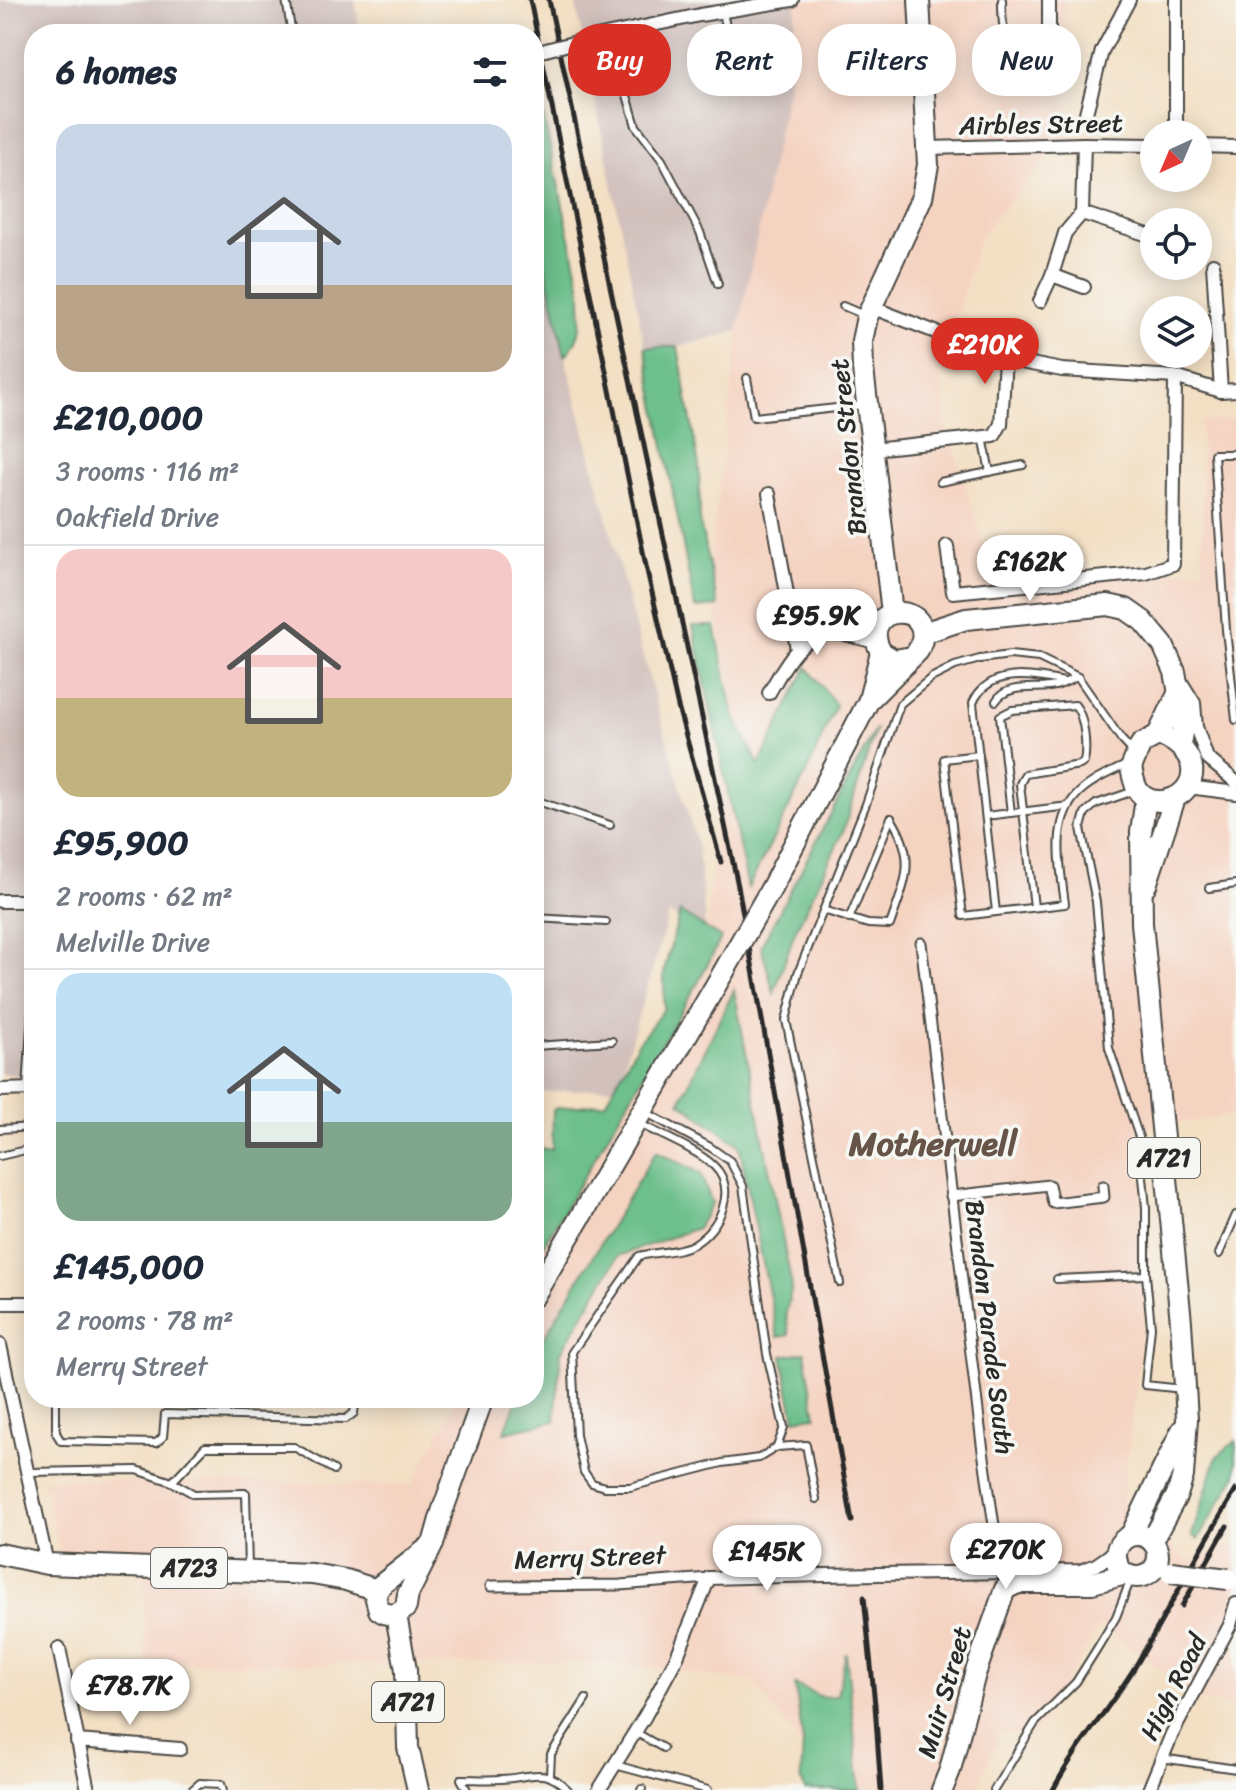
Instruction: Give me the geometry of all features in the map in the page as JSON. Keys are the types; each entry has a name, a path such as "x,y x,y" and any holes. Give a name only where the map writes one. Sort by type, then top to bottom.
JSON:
{"main road":[{"name":"Brandon Street","path":"892,613 862,341 869,312 922,197 928,148 919,0"},
{"name":"A721","path":"923,633 966,619 1108,605 1126,609 1143,621 1163,645 1175,672 1184,721 1180,745 1191,760 1191,777 1166,820 1160,849 1141,897"},
{"path":"544,1279 771,889 869,700 918,651 923,633 914,617 907,613 892,613 877,626 878,647 869,700"},
{"path":"878,647 894,660 912,657"},
{"path":"1134,758 1141,744 1158,735 1178,694"},
{"path":"1158,735 1180,745"},
{"name":"A721","path":"1134,758 1131,768 1142,794 1141,897 1153,1057 1187,1389 1183,1476 1177,1495 1152,1541"},
{"path":"1142,794 1159,802 1181,793"},
{"path":"396,1615 406,1607 408,1594 433,1544 479,1408"},
{"name":"A721","path":"1116,1551 1122,1541 1131,1535 1187,1419"},
{"path":"1131,1535 1152,1541 1163,1570"},
{"path":"383,1586 433,1544"},
{"path":"1116,1551 1116,1561 1129,1575 1163,1570 1232,1579"},
{"name":"A723","path":"0,1554 47,1564 312,1574 383,1586"},
{"name":"Muir Street","path":"942,1790 975,1674 999,1598 1005,1589 1018,1583 1092,1583 1129,1575"},
{"path":"383,1586 400,1584 408,1594"},
{"name":"A721","path":"383,1586 375,1600 379,1610 396,1615 406,1670 408,1747 418,1790"}],"street":[{"path":"649,24 721,6 792,0"},
{"path":"1049,0 1049,24"},
{"path":"1086,113 1102,51 1129,0"},
{"path":"1176,0 1176,120"},
{"path":"544,50 568,44"},
{"path":"1040,301 1065,233 1082,213 1084,144"},
{"name":"Airbles Street","path":"928,148 1140,145"},
{"path":"1212,146 1236,147"},
{"path":"1082,213 1140,232"},
{"path":"1213,264 1221,391"},
{"path":"1052,275 1084,287"},
{"path":"869,312 1005,359 1062,370 1175,377 1221,391 1236,390"},
{"path":"873,449 994,436 1001,424 1005,359"},
{"path":"947,546 953,592 1146,573 1173,564 1175,377"},
{"path":"769,494 797,649"},
{"path":"769,693 797,649 818,636 832,633 878,647"},
{"path":"1175,672 1194,703 1196,727 1207,758 1236,782"},
{"path":"1181,793 1236,793"},
{"path":"0,901 24,901"},
{"name":"Brandon Parade South","path":"921,943 982,1444 1001,1573"},
{"path":"0,1090 24,1089"},
{"path":"951,1196 1049,1185 1053,1203 1104,1197 1103,1186"},
{"path":"0,1303 24,1303"},
{"path":"0,1345 47,1564"},
{"name":"Merry Street","path":"491,1586 620,1585 709,1578 825,1575 1080,1571 1096,1565 1116,1551"},
{"path":"599,1790 676,1659 709,1578"},
{"name":"High Road","path":"1149,1790 1161,1758 1230,1625 1236,1604"},
{"path":"59,1648 88,1790"},
{"path":"77,1741 180,1749"}],"lane":[{"path":"286,0 290,24"},
{"path":"1002,0 1003,24"},
{"path":"627,96 636,126 662,160 700,232 718,284"},
{"path":"843,306 869,312"},
{"path":"747,378 754,417 867,405"},
{"path":"983,437 990,472"},
{"path":"1236,454 1214,454 1226,630 1236,720"},
{"path":"940,482 1023,465"},
{"path":"1226,630 1236,629"},
{"path":"840,1283 786,1020 798,973 866,804 900,704 931,678 955,666 1010,655 1039,658 1078,677 1134,758 1074,797 1069,806 1062,826 1059,853 1065,904 963,916 944,759 979,755"},
{"path":"996,912 973,703 978,690 988,683 1017,676 1038,676 1064,682"},
{"path":"996,701 1008,692 1033,686 1059,686 1078,677"},
{"path":"1011,813 1001,714 1012,710 1075,705 1080,710 1086,759 1080,765 1025,774 1020,784 1034,907"},
{"path":"1142,794 1096,804 1081,820 1096,902 1109,1048 1139,1137 1146,1208 1146,1275 1151,1327 1145,1385 1187,1389"},
{"path":"544,803 610,825"},
{"path":"986,816 1069,806"},
{"path":"823,910 849,919 868,924 890,925 909,869 902,836 891,818 849,919"},
{"path":"1209,888 1236,884"},
{"path":"544,919 606,922"},
{"path":"544,1045 612,1041"},
{"path":"639,1116 710,1147 730,1161 743,1186 767,1354 784,1427 777,1447"},
{"path":"639,1116 710,1162 722,1174 725,1194 715,1227 693,1245 639,1256 572,1352 576,1435 584,1472 592,1483 605,1487 630,1487 722,1463 759,1458 777,1447 806,1445 816,1499"},
{"path":"0,1129 24,1128"},
{"path":"0,1156 24,1150"},
{"path":"1219,1254 1236,1215"},
{"path":"1057,1279 1146,1275"},
{"path":"56,1408 56,1433 61,1441 134,1442 159,1442 164,1433 165,1414 346,1419 354,1413 355,1408"},
{"path":"172,1482 205,1447 294,1447 334,1470"},
{"path":"29,1472 137,1470 172,1482 194,1494 246,1493 248,1570"},
{"path":"994,1790 1035,1723 1067,1692 1091,1659 1116,1617 1129,1575"},
{"path":"550,1775 551,1754 586,1699"},
{"path":"635,1732 663,1748"},
{"path":"1161,1758 1236,1769"},
{"path":"611,1770 708,1790"},
{"path":"467,1790 461,1779 503,1779 534,1774 550,1775 568,1790"},
{"path":"503,1779 509,1790"},
{"path":"192,1790 200,1783 221,1784 223,1790"}],"shaded area":[{"path":"0,0 355,0 359,24 24,24 24,1075 0,1074"},
{"path":"575,0 797,0 795,24 687,24 687,96 786,96 738,331 678,347 645,347 594,96 671,96 671,24 580,24"},
{"path":"797,0 1065,0 1065,24 972,24 972,96 1066,96 1067,137 980,235 940,372 947,428 995,578 1203,570 1201,422 1236,419 1236,1115 1136,1129 1149,1276 1122,1502 1187,1561 1236,1545 1236,1706 1201,1700 1100,1625 1035,1734 1000,1733 977,1790 835,1790 752,1681 608,1662 286,1665 146,1661 143,1555 61,1556 42,1479 412,1485 453,1408 544,1408 544,1236 706,934 730,682 708,575 750,241 785,96 802,96 802,24 795,24"},
{"path":"544,260 565,356 638,638 698,849 706,934 669,914 617,1087 544,1092"}],"green space":[{"path":"544,120 580,284 579,332 565,356 544,260"},
{"path":"645,347 678,347 699,466 700,523 718,606 695,608"},
{"path":"693,626 715,626 734,716 759,765 807,667 836,705 807,772 748,888"},
{"path":"876,728 843,832 794,934 774,993 761,946"},
{"path":"680,912 721,938 699,981 544,1244 544,1149 552,1149 553,1109 605,1103 638,1043 664,1009 664,971"},
{"path":"734,990 792,1286 786,1313 789,1335 778,1337 739,1145 680,1102"},
{"path":"656,1151 700,1173 712,1203 697,1228 618,1256 561,1352 555,1421 504,1432 514,1408 544,1408 544,1338"},
{"path":"805,1352 816,1416 795,1419 782,1356"},
{"path":"1236,1441 1236,1476 1198,1539 1192,1535 1217,1456"},
{"path":"846,1653 860,1790 805,1790 801,1778 803,1743 795,1685 821,1697 837,1696"}],"railway":[{"path":"530,0 535,24"},
{"path":"549,0 738,886 852,1521"},
{"path":"544,68 646,566 678,707 721,862"},
{"path":"1053,1790 1135,1667 1236,1490"},
{"path":"1182,1606 1227,1526"},
{"path":"864,1597 881,1790"}],"district":[{"name":"Motherwell","path":"933,1143"}]}
